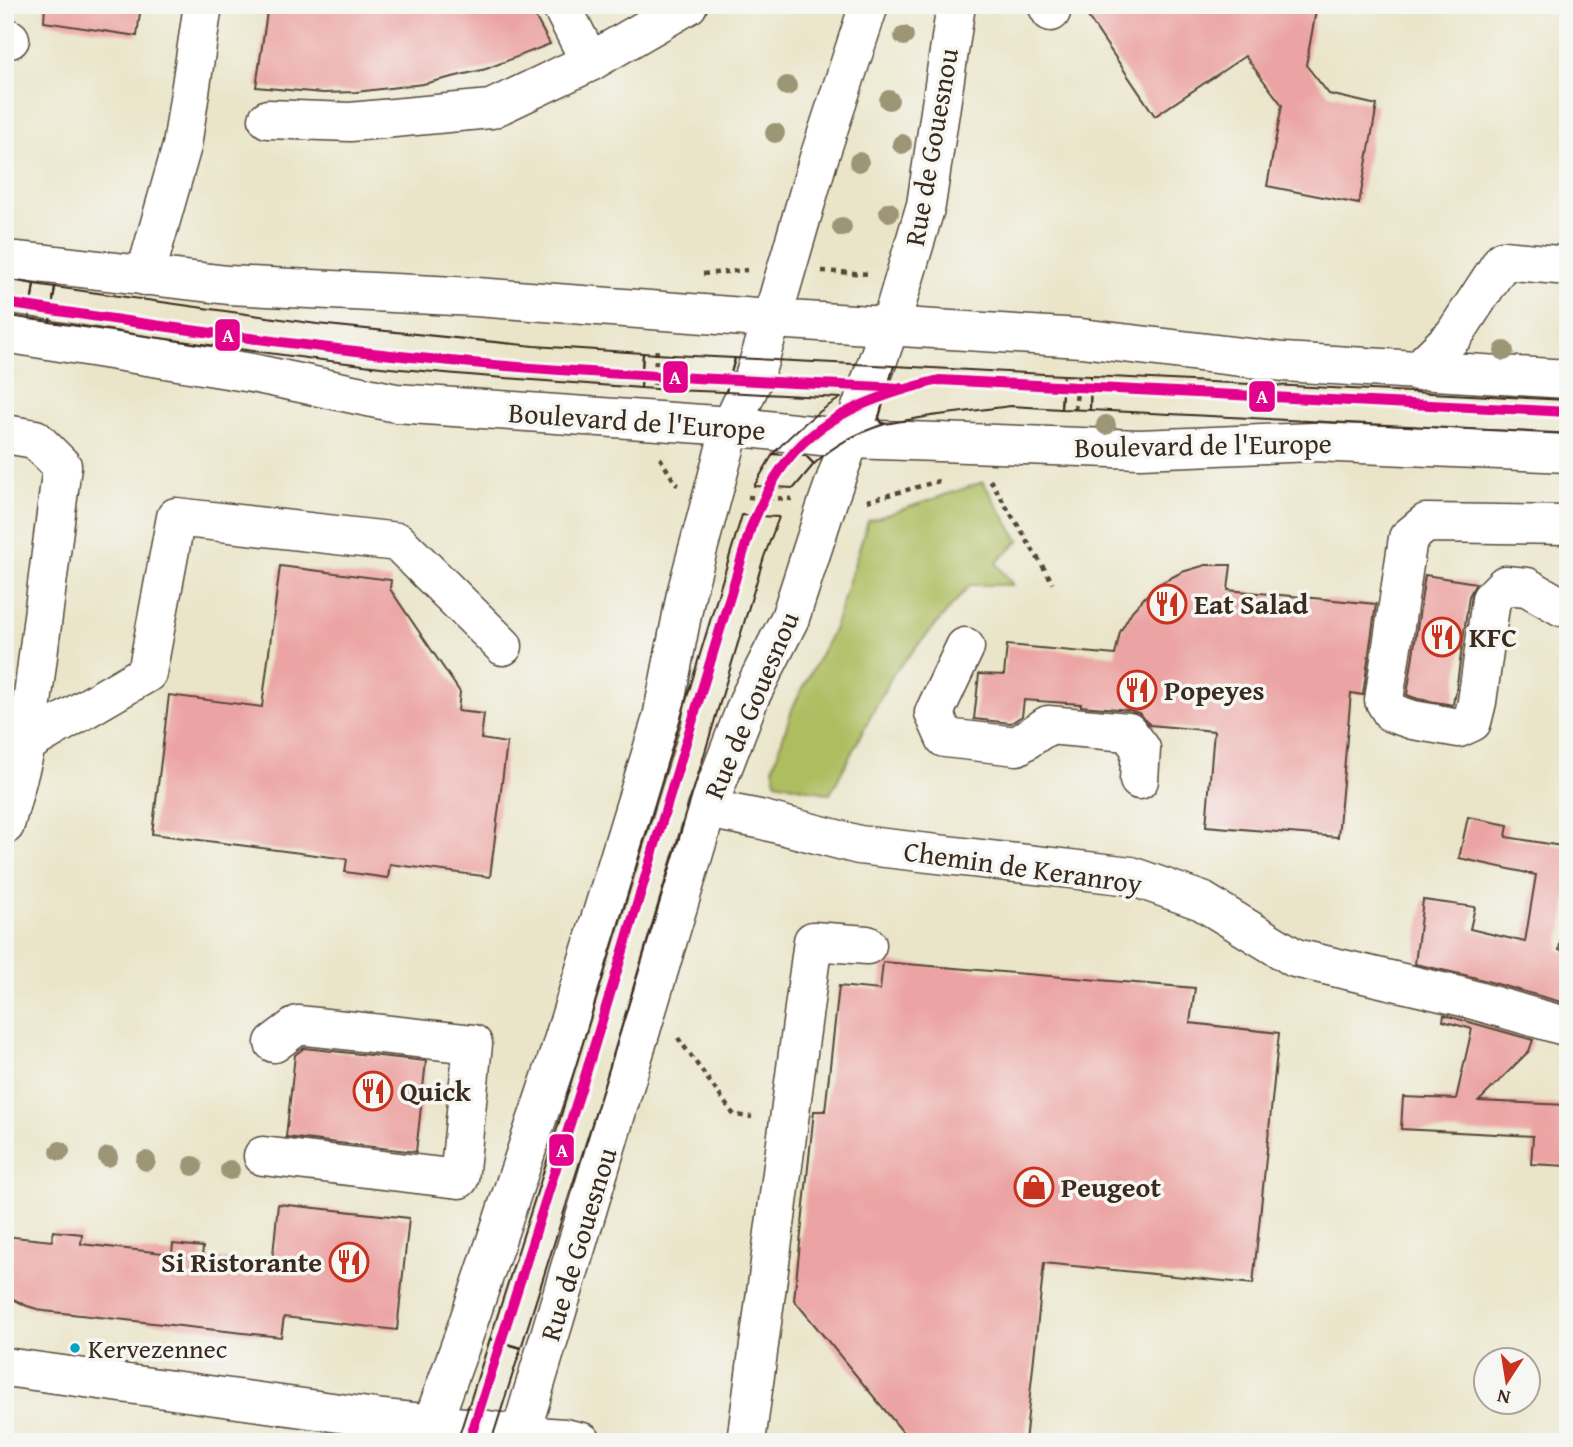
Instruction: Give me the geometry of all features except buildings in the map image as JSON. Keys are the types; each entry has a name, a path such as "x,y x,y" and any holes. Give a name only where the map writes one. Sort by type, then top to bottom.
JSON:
{"main road":[{"path":"145,276 182,146 203,5"},
{"path":"561,5 590,62"},
{"path":"268,119 349,122 491,108 590,62 688,5"},
{"path":"430,1433 559,1054 662,718 686,594 731,426 754,377 818,161 869,5"},
{"name":"Rue de Gouesnou","path":"519,1438 707,809 750,697 790,618 849,439 890,327 926,205 956,5"},
{"path":"1417,371 1454,335 1503,260 1568,265"},
{"path":"5,261 228,285 477,297 1081,338 1283,362 1568,379"},
{"name":"Boulevard de l'Europe","path":"5,333 252,373 396,403 731,426 849,439 1140,449 1314,442 1568,453"},
{"path":"5,433 35,439 62,466 27,743 5,825"},
{"path":"27,743 147,673 176,517 398,542 503,646"},
{"path":"1562,607 1527,587 1505,585 1491,600 1472,722 1459,728 1413,720 1392,713 1384,700 1408,538 1426,523 1568,525"},
{"path":"965,647 934,713 945,738 1017,746 1048,725 1128,732 1141,749 1139,780"},
{"name":"Chemin de Keranroy","path":"707,809 759,819 859,845 1130,876 1202,901 1295,958 1463,997 1568,1027"},
{"path":"746,1442 813,941 867,945"},
{"path":"263,1156 459,1179 473,1044 298,1025 274,1043"},
{"path":"5,1367 383,1419 430,1433 482,1430 519,1438 564,1438 582,1442"}],"path":[{"path":"652,421 660,311"},
{"path":"1075,412 1079,367"},
{"path":"984,471 1054,583"},
{"path":"675,1034 734,1115"}],"green space":[{"path":"983,482 1019,541 996,563 1013,585 970,585 893,674 830,794 776,782 773,767 793,707 834,628 868,521"}],"tram line":[{"path":"5,279 34,284 29,319 5,315"},
{"path":"34,284 55,287 50,322 29,319 34,284"},
{"path":"55,287 317,324 534,346 643,353 641,388 381,367 50,322 55,287"},
{"path":"643,353 672,355 670,390 641,388 643,353"},
{"path":"672,355 735,358 726,392 670,390 672,355"},
{"path":"735,358 894,366 879,417 885,424 847,440 814,464 806,456 773,454 805,423 841,398 726,392 735,358"},
{"path":"894,366 1063,375 1061,409 1011,406 885,424 879,417 894,366"},
{"path":"1063,375 1091,376 1090,410 1061,409 1063,375"},
{"path":"1568,400 1091,376 1090,410 1568,434"},
{"path":"773,454 806,456 814,464 794,488 754,486 773,454"},
{"path":"742,515 779,517 764,557 607,1076 521,1348 490,1339 553,1142 742,515"},
{"path":"457,1442 490,1339 521,1348 491,1442"}],"transit line":[{"name":"A","path":"5,303 244,337 483,364 900,388"},
{"name":"A","path":"469,1442 587,1070 751,527 776,476 812,434 831,421 872,401 939,380 1568,412"}],"place":[{"name":"Eat Salad","path":"1167,604"},
{"name":"KFC","path":"1442,637"},
{"name":"Popeyes","path":"1137,690"},
{"name":"Quick","path":"373,1091"},
{"name":"Peugeot","path":"1034,1187"},
{"name":"Si Ristorante","path":"349,1262"},
{"name":"Kervezennec","path":"75,1348"}]}
